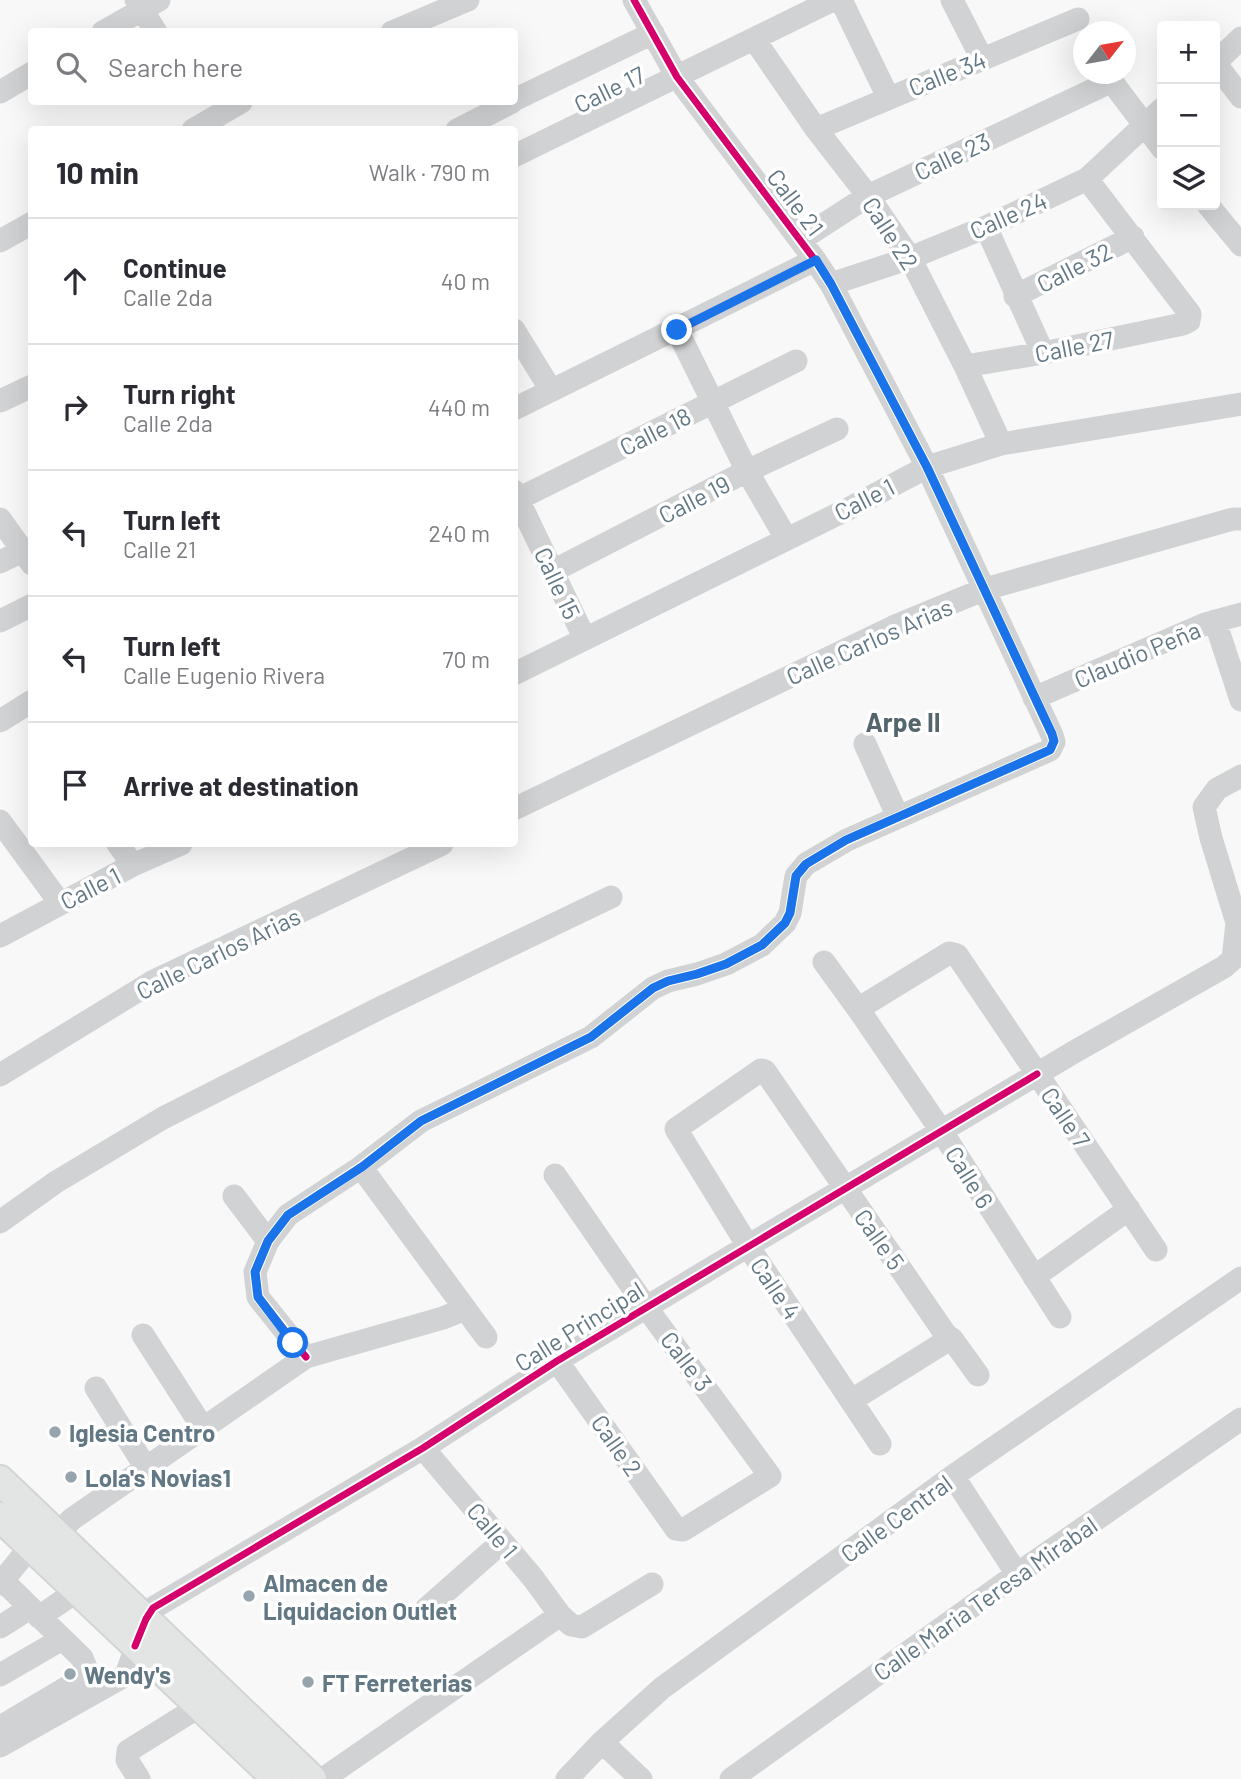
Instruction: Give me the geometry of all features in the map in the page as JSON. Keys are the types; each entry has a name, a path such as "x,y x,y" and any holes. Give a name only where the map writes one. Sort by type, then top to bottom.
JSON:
{"main road":[{"path":"0,1480 312,1779"},
{"path":"0,1517 277,1779"}],"street":[{"path":"402,28 468,0"},
{"name":"Calle 21","path":"634,0 677,77 816,260 831,284 927,467 1052,734 1054,741 1050,750 898,817"},
{"name":"Calle 17","path":"518,154 833,0"},
{"path":"841,0 888,97"},
{"path":"952,0 982,59"},
{"path":"109,28 146,3 155,28"},
{"name":"Calle 34","path":"816,129 1077,17"},
{"path":"518,99 653,33"},
{"path":"1220,58 1241,38"},
{"name":"Calle 22","path":"754,39 910,258 1001,444"},
{"path":"1220,70 1241,97"},
{"path":"0,92 28,75"},
{"name":"Calle 23","path":"800,240 868,196 1096,84"},
{"path":"1113,84 1161,147"},
{"path":"201,117 233,105"},
{"path":"465,126 505,105"},
{"name":"Calle 24","path":"831,284 910,258 986,227 1087,179 1157,113"},
{"path":"1087,179 1133,237"},
{"path":"1212,210 1241,245"},
{"path":"0,241 28,225"},
{"path":"986,227 1043,353"},
{"name":"Calle 32","path":"1015,296 1133,237"},
{"name":"Calle 27","path":"965,366 1043,353 1189,321 1190,314 1133,237"},
{"path":"518,407 816,260"},
{"path":"677,330 747,471 786,538"},
{"path":"518,336 551,390"},
{"name":"Calle 18","path":"518,496 796,361"},
{"path":"0,401 28,388"},
{"name":"Calle 1","path":"518,672 850,508 927,467 1001,444 1241,404"},
{"name":"Calle 19","path":"553,571 747,471 836,429"},
{"name":"Calle 15","path":"518,501 584,637"},
{"path":"0,519 27,557 0,562"},
{"name":"Calle Carlos Arias","path":"518,807 893,627 985,589 1233,519 1241,519"},
{"path":"0,621 28,608"},
{"name":"Claudio Peña","path":"1034,698 1215,621 1241,614"},
{"path":"1215,621 1241,700"},
{"path":"0,721 28,707"},
{"path":"306,1357 258,1297 255,1272 268,1241 288,1215 362,1167 421,1121 591,1037 653,988 726,964 762,945 785,923 790,913 796,876 806,864 846,840 898,817 865,744"},
{"name":"Calle Principal","path":"146,1619 153,1608 423,1448 646,1307 1037,1074 1224,967 1233,959 1237,923 1204,807 1217,789 1241,776"},
{"path":"0,822 60,903"},
{"path":"120,847 133,865"},
{"name":"Calle 1","path":"0,936 133,865 174,847"},
{"name":"Calle Carlos Arias","path":"0,1075 152,982 436,847"},
{"path":"0,1222 57,1182 163,1118 380,1007 611,897"},
{"name":"Calle 7","path":"861,1010 949,953 957,955 1156,1250"},
{"name":"Calle 6","path":"824,962 861,1010 1060,1317"},
{"name":"Calle 4","path":"761,1070 676,1130 748,1246 880,1444"},
{"name":"Calle 5","path":"761,1070 765,1071 946,1339 952,1339 978,1375"},
{"path":"362,1167 486,1338"},
{"name":"Calle 3","path":"555,1175 646,1307 770,1473 768,1478 683,1530 676,1529"},
{"path":"234,1196 268,1241"},
{"path":"1034,1277 1129,1209"},
{"name":"Calle Central","path":"567,1779 602,1742 662,1688 953,1476 1241,1278"},
{"path":"58,1533 72,1519 306,1357 392,1334 465,1309"},
{"path":"143,1335 203,1428"},
{"path":"852,1400 946,1339"},
{"name":"Calle 2","path":"557,1361 676,1529"},
{"path":"96,1388 146,1468"},
{"name":"Calle Maria Teresa Mirabal","path":"731,1779 1017,1574 1241,1419"},
{"name":"Calle 1","path":"423,1448 560,1615"},
{"path":"953,1476 1017,1574"},
{"path":"426,1609 502,1542"},
{"path":"0,1727 84,1676 87,1670 86,1665 62,1639 2,1581 30,1547"},
{"path":"323,1779 560,1615 571,1625 582,1627 652,1584"},
{"path":"0,1627 77,1591"},
{"path":"0,1746 126,1675 146,1619"},
{"path":"0,1675 62,1639"},
{"path":"139,1779 127,1760 128,1751 200,1706"},
{"path":"602,1742 640,1779"}],"cycle path":[{"path":"306,1357 258,1297 255,1272 268,1241 288,1215 361,1167 421,1121 591,1037 653,988 726,964 762,945 785,923 790,913 796,876 806,864 847,840 1050,750 1054,742 927,467 831,284 677,77 634,0"},
{"path":"135,1646 153,1608 423,1448 557,1361 1037,1074"}],"place":[{"name":"Iglesia Centro","path":"55,1432"},
{"name":"Lola's Novias1","path":"71,1477"},
{"name":"Almacen de Liquidacion Outlet","path":"249,1596"},
{"name":"Wendy's","path":"70,1674"},
{"name":"FT Ferreterias","path":"308,1682"}],"district":[{"name":"Arpe II","path":"903,721"}],"route":[{"path":"293,1343 258,1297 255,1272 268,1241 288,1215 362,1167 421,1121 591,1037 653,988 726,964 762,945 785,923 790,913 796,876 806,864 823,853 846,840 1050,750 1054,741 927,467 816,260 677,330"}]}
